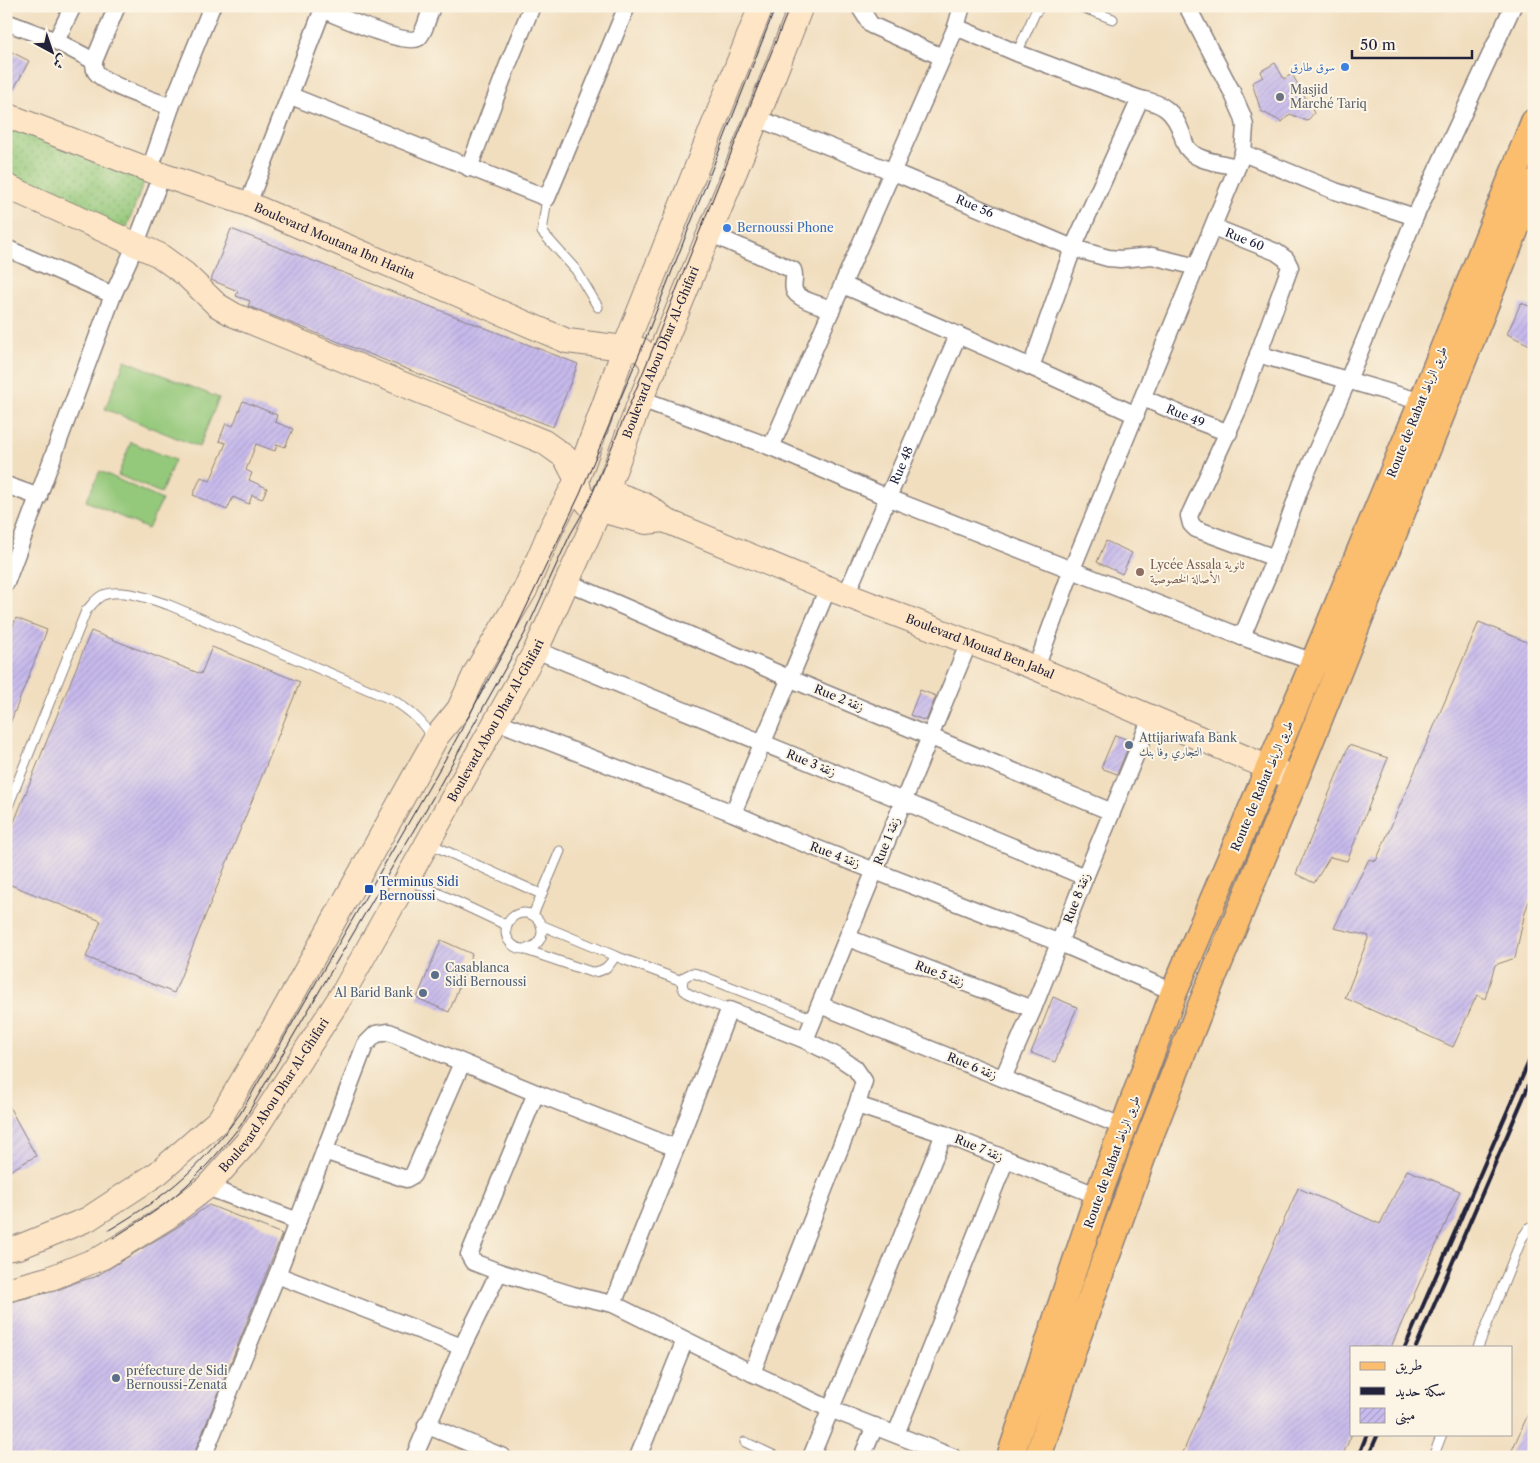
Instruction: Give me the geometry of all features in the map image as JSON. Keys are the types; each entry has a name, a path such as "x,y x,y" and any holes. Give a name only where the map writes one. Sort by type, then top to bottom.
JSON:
{"main road":[{"name":"Route de Rabat طريق الرباط","path":"1010,1457 1098,1196 1174,992 1270,768 1422,402 1534,122"},
{"name":"Route de Rabat طريق الرباط","path":"1038,1457 1074,1346 1148,1141 1534,183"}],"street":[{"path":"56,41 73,6"},
{"path":"117,6 94,61 96,72 110,83 171,107"},
{"path":"6,583 113,295 135,246 156,172 171,107 212,6"},
{"path":"248,204 291,96 323,8 396,38 414,40 421,35 432,6"},
{"path":"469,168 532,6"},
{"path":"291,96 547,198 627,6"},
{"path":"6,1250 88,1219 158,1173 219,1120 280,1017 434,742 459,709 476,672 525,590 552,527 577,480 625,347 761,6"},
{"name":"Boulevard Abou Dhar Al-Ghifari","path":"6,1290 52,1278 103,1257 169,1216 207,1187 247,1142 343,993 536,650 602,501 802,6"},
{"path":"859,6 871,25 942,57"},
{"path":"771,447 956,27 962,6"},
{"path":"1036,668 1072,569 1240,160 1245,126 1240,111 1187,6"},
{"path":"1242,637 1302,483 1348,380 1415,217 1512,6"},
{"path":"6,22 56,41 94,61"},
{"path":"956,27 1017,53 1166,108 1177,121 1186,146 1194,155 1240,160 1415,217"},
{"path":"1031,367 1073,248 1140,100"},
{"name":"Boulevard Moutana Ibn Harita","path":"6,115 156,172 248,204 567,341 641,350 649,358 654,370"},
{"name":"Rue 56","path":"758,118 891,171 1073,248 1108,258 1129,259 1152,256 1197,267"},
{"path":"6,186 135,246 159,255 172,263 217,305 234,315 544,442 565,457 577,480 580,494 592,508 602,501"},
{"name":"Rue 60","path":"1213,227 1276,252 1286,259 1290,267 1258,354"},
{"path":"710,233 793,270 795,277 793,287 795,292 801,298 832,309"},
{"path":"6,248 113,295"},
{"path":"843,285 1136,415"},
{"name":"Rue 48","path":"733,813 791,679 889,498 958,335"},
{"path":"1274,558 1196,529 1191,524 1190,516 1229,433 1258,354 1422,402"},
{"name":"Rue 49","path":"1143,398 1229,433"},
{"path":"642,399 771,447 889,498 1242,637 1314,662"},
{"path":"6,485 39,497"},
{"name":"Boulevard Mouad Ben Jabal","path":"602,501 645,504 653,508 664,520 837,592 1036,668 1295,779"},
{"name":"Rue 2 زنقة","path":"567,582 791,679 1112,812"},
{"name":"Rue 1 زنقة","path":"805,1040 970,642"},
{"name":"Rue 3 زنقة","path":"536,650 1085,877"},
{"name":"Rue 8 زنقة","path":"1003,1078 1033,1010 1085,877 1151,718"},
{"name":"Rue 4 زنقة","path":"496,721 733,813 784,836 876,870 1060,943 1174,992"},
{"name":"Rue 5 زنقة","path":"848,938 1033,1010"},
{"path":"612,1304 676,1148 729,1010 805,1040 837,1056 855,1068 864,1081 858,1105 752,1373"},
{"name":"Rue 6 زنقة","path":"817,1012 1003,1078 1124,1127"},
{"path":"203,1457 298,1222 365,1045 376,1034 390,1032 462,1063 676,1148"},
{"path":"324,1151 406,1179 410,1178 462,1063"},
{"path":"536,1093 469,1255 473,1262 573,1295 612,1304 830,1409 947,1456"},
{"name":"Rue 7 زنقة","path":"858,1105 944,1134 1098,1196"},
{"path":"811,1457 944,1134"},
{"path":"896,1434 1006,1159"},
{"path":"207,1187 298,1222"},
{"path":"414,1457 462,1347 499,1272"},
{"path":"277,1275 462,1347"},
{"path":"638,1457 685,1340"},
{"path":"426,1426 503,1457"},
{"path":"862,1457 875,1426"}],"lane":[{"path":"1017,53 1035,13 1041,6"},
{"path":"1079,6 1113,19"},
{"path":"547,198 542,232 576,270 598,307"},
{"path":"6,811 86,611 102,595 113,593 139,596 169,605 393,700 418,718 434,742"},
{"path":"428,843 541,894"},
{"path":"533,915 560,851"},
{"path":"408,879 506,925"},
{"path":"615,956 607,967 597,972 591,972 514,947 509,943 505,931 506,925 510,919 521,913 533,915 541,925 682,981"},
{"path":"526,950 532,948 541,938 541,925"},
{"path":"729,1010 688,993 683,988 682,981 688,974 697,974 817,1012"},
{"path":"1478,1346 1522,1238 1530,1227 1534,1227"},
{"path":"1433,1457 1441,1436"},
{"path":"745,1442 777,1457"}],"green space":[{"path":"6,119 146,176 124,235 6,185"},
{"path":"125,360 219,398 199,447 105,409"},
{"path":"131,442 175,460 161,493 118,475"},
{"path":"100,471 162,500 148,529 86,501"}],"building":[{"path":"6,49 29,61 7,102 6,102"},
{"name":"Masjid Marché Tariq","path":"1275,63 1284,79 1292,74 1314,113 1307,121 1290,114 1282,122 1261,111 1252,83 1263,77 1261,71"},
{"path":"231,229 578,364 553,427 248,306 250,301 236,296 238,291 211,280"},
{"path":"1521,303 1534,308 1534,347 1507,334"},
{"path":"243,401 277,415 275,422 293,429 285,447 277,444 275,451 256,444 246,470 252,473 249,480 267,488 262,499 252,495 249,504 233,497 227,510 193,495 201,477 210,481 226,443 219,441 226,423 233,426"},
{"path":"1106,541 1132,553 1122,574 1097,562"},
{"path":"16,618 47,630 7,731 6,643"},
{"path":"1479,622 1534,645 1534,888 1525,912 1515,958 1495,965 1485,999 1477,995 1453,1047 1345,998 1369,936 1334,928 1369,859 1376,861"},
{"path":"91,631 201,674 212,647 300,682 174,993 86,957 101,921 6,883 6,842"},
{"path":"920,690 936,696 926,721 910,715"},
{"path":"1115,735 1131,741 1117,774 1101,768"},
{"path":"1349,745 1388,758 1347,861 1330,857 1314,883 1296,874"},
{"path":"441,940 472,954 449,1012 417,998"},
{"path":"1053,997 1077,1007 1055,1062 1031,1053"},
{"path":"6,1101 36,1156 6,1173"},
{"path":"1407,1170 1460,1191 1391,1346 1350,1346 1351,1436 1342,1457 1181,1457 1298,1188 1380,1224"},
{"name":"préfecture de Sidi Bernoussi-Zenata","path":"209,1205 282,1234 193,1457 6,1457 6,1303 55,1291 95,1277 176,1228"},
{"path":"1534,1401 1534,1457 1509,1457"}],"tram line":[{"path":"109,1230 148,1205 185,1176 214,1146 240,1114 447,756 514,633 580,494 641,350 776,6"},
{"path":"113,1238 153,1213 176,1195 205,1167 241,1125 432,799 525,633 570,535 588,504 649,358 790,6"}],"railway":[{"path":"1405,1346 1534,1050"},
{"path":"1416,1346 1534,1073"},
{"path":"1358,1457 1366,1436"},
{"path":"1368,1457 1377,1436"}],"place":[{"name":"سوق طارق","path":"1345,67"},
{"name":"Masjid Marché Tariq","path":"1280,97"},
{"name":"Bernoussi Phone","path":"727,228"},
{"name":"Lycée Assala ثانوية الأصالة الخصوصية","path":"1140,572"},
{"name":"Attijariwafa Bank التجاري وفا بنك","path":"1129,745"},
{"name":"Terminus Sidi Bernoussi","path":"369,889"},
{"name":"Casablanca Sidi Bernoussi","path":"435,975"},
{"name":"Al Barid Bank","path":"423,993"},
{"name":"préfecture de Sidi Bernoussi-Zenata","path":"116,1378"}]}
